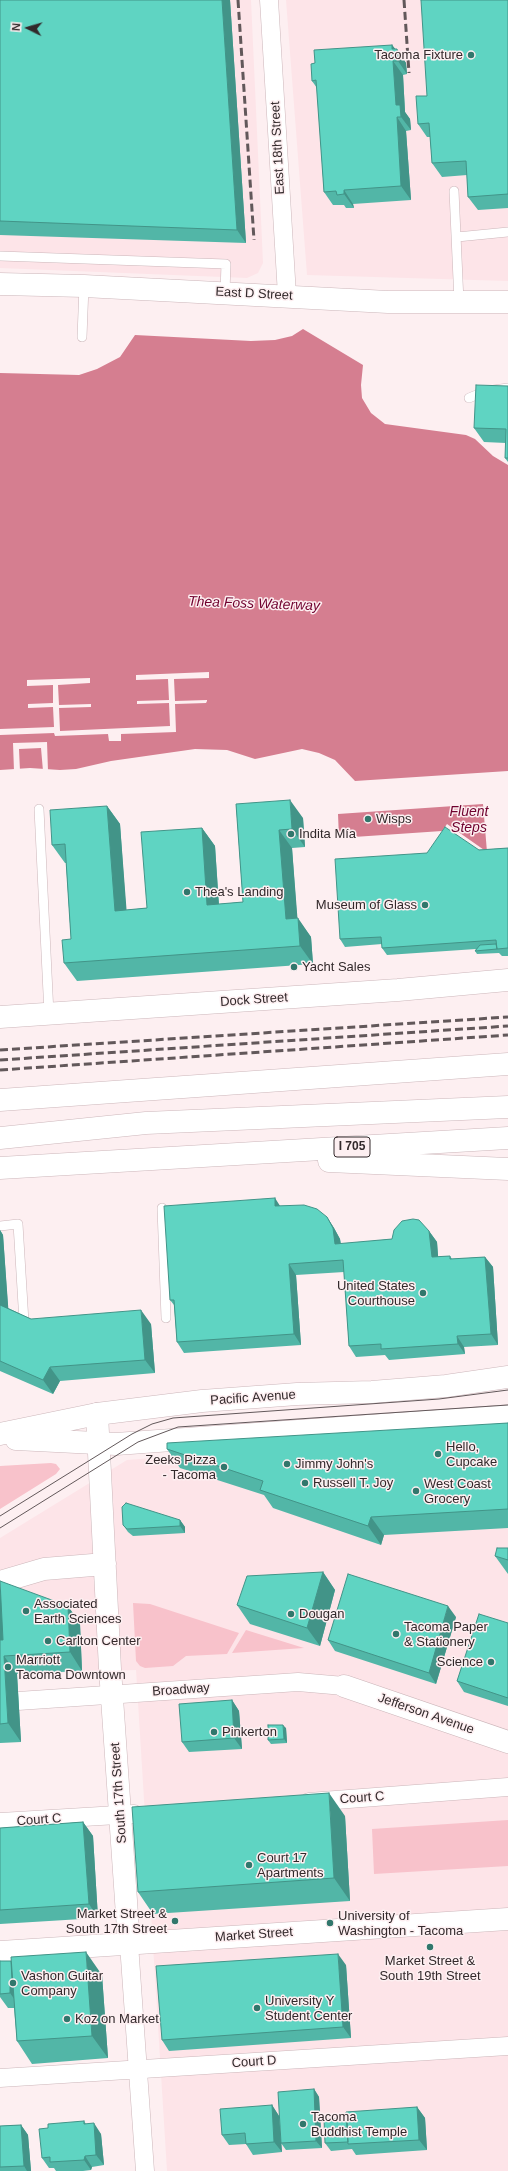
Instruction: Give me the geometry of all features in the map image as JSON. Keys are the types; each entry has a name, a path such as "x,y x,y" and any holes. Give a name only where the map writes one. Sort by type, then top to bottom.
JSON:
{"main road":[{"name":"East D Street","path":"0,284 225,292 388,302 508,302"},
{"name":"Dock Street","path":"0,1017 382,991 508,980"},
{"path":"0,1100 272,1082 508,1064"},
{"path":"272,1082 508,1074"},
{"path":"0,1138 98,1128 192,1121 508,1107"},
{"path":"0,1149 98,1128"},
{"name":"I 705","path":"0,1168 508,1138"},
{"path":"196,1157 508,1169"},
{"name":"Pacific Avenue","path":"0,1434 97,1414 202,1401 297,1394 372,1392 446,1386 508,1377"},
{"name":"South 17th Street","path":"97,1414 112,1695 129,1944"},
{"path":"0,1438 98,1444 508,1416"},
{"path":"0,1582 44,1569 105,1564"},
{"name":"Jefferson Avenue","path":"344,1686 508,1742"},
{"name":"Market Street","path":"0,1952 508,1919"}],"street":[{"name":"East 18th Street","path":"269,0 287,295"},
{"name":"Broadway","path":"18,1701 298,1682 344,1686"},
{"name":"Court C","path":"295,1803 508,1787"},
{"name":"Court C","path":"0,1822 147,1813"},
{"name":"South 17th Street","path":"129,1944 145,2171"},
{"name":"Court D","path":"0,2078 508,2046"}],"lane":[{"path":"454,191 459,302"},
{"path":"457,237 508,232"},
{"path":"0,256 226,264 225,292"},
{"path":"82,337 84,286"},
{"path":"469,398 486,391 506,389"},
{"path":"39,809 49,1014"},
{"path":"162,1208 166,1318"},
{"path":"0,1226 18,1224 24,1322"}],"shaded area":[{"path":"0,0 251,0 263,263 258,273 247,278 0,268"},
{"path":"286,0 508,0 508,281 307,275"},
{"name":"University of Washington - Tacoma","path":"508,1430 508,2171 167,2171 136,1670 17,1674 0,1576 0,1538 127,1460"},
{"path":"56,1464 60,1469 56,1474 0,1509 0,1466"},
{"path":"133,1603 150,1604 239,1633 227,1654 186,1656 173,1666 145,1668 140,1666 136,1661"},
{"path":"246,1630 304,1648 232,1653"},
{"path":"508,1820 508,1866 374,1874 372,1829"}],"water":[{"name":"Thea Foss Waterway","path":"303,329 363,365 361,385 362,398 371,413 385,424 466,435 475,439 493,456 508,465 508,771 355,781 335,760 319,753 302,749 255,759 227,750 195,749 111,761 76,769 60,770 30,768 0,770 0,373 79,375 97,369 120,357 135,335 251,341 275,340 292,336"},
{"name":"Fluent Steps","path":"483,804 487,852 447,824 442,831 339,838 338,814"}],"pier":[{"path":"209,672 209,678 174,679 175,701 207,700 206,703 175,704 176,732 121,734 121,741 109,741 108,734 55,736 54,733 0,735 0,729 54,727 53,707 28,708 28,704 53,703 53,685 27,686 27,680 90,678 90,683 58,685 59,705 91,704 91,707 59,708 60,731 170,726 169,703 137,704 137,701 169,700 168,679 136,680 136,675"},
{"path":"47,742 48,771 43,771 41,748 19,749 20,771 14,771 13,743"}],"building":[{"path":"0,0 222,0 237,230 0,221"},
{"name":"Tacoma Fixture","path":"421,0 508,0 508,194 468,197 466,161 432,163 429,123 418,124 416,96 427,96"},
{"path":"392,45 392,49 397,49 398,61 393,61 396,105 400,105 401,117 397,117 401,186 344,190 344,194 337,195 336,191 324,192 316,80 312,81 311,64 315,63 314,50"},
{"path":"476,385 508,386 508,458 505,458 506,429 474,428"},
{"name":"Thea's Landing","path":"290,800 292,829 279,830 286,919 298,918 300,946 64,963 62,940 71,939 65,844 52,845 50,810 107,806 115,911 147,908 141,832 202,828 207,905 243,902 236,804"},
{"name":"Museum of Glass","path":"445,827 479,850 508,848 508,948 497,949 496,940 382,948 381,937 340,939 335,859 427,853"},
{"path":"496,944 497,949 475,951 480,945"},
{"name":"United States Courthouse","path":"275,1198 275,1206 304,1205 317,1209 327,1217 333,1228 335,1244 392,1239 394,1230 402,1221 413,1219 419,1220 429,1231 432,1257 450,1256 450,1259 485,1257 491,1334 457,1336 458,1344 381,1349 381,1344 349,1346 343,1260 289,1264 294,1334 177,1342 174,1300 170,1300 164,1206"},
{"path":"0,1305 31,1319 141,1310 145,1360 50,1367 43,1380 0,1361"},
{"path":"508,1423 508,1509 371,1517 368,1526 260,1490 263,1481 167,1449 167,1443"},
{"path":"126,1503 180,1520 180,1526 127,1529 123,1525 122,1507"},
{"path":"497,1548 508,1548 508,1560 495,1556"},
{"path":"323,1572 307,1628 237,1605 247,1576"},
{"name":"Tacoma Paper & Stationery","path":"348,1574 448,1606 429,1673 328,1640"},
{"path":"0,1581 68,1606 70,1652 4,1656 8,1723 0,1724 0,1640 3,1640"},
{"name":"Science","path":"479,1614 508,1623 508,1698 457,1681"},
{"name":"Pinkerton","path":"232,1700 234,1738 182,1742 179,1704"},
{"path":"268,1725 283,1725 284,1739 268,1740"},
{"name":"Court 17 Apartments","path":"329,1793 334,1878 138,1892 132,1807"},
{"path":"83,1822 89,1904 0,1910 0,1828"},
{"path":"86,1952 92,2036 17,2041 11,1957"},
{"name":"University Y Student Center","path":"338,1954 343,2027 162,2040 156,1966"},
{"path":"0,1961 11,1961 12,1981 10,1981 10,1993 0,1994"},
{"name":"Tacoma Buddhist Temple","path":"314,2089 316,2141 281,2143 278,2092"},
{"path":"272,2105 274,2142 246,2144 245,2133 222,2135 220,2109"},
{"path":"417,2107 419,2140 348,2144 346,2112"},
{"path":"347,2118 348,2142 325,2143 324,2119"},
{"path":"84,2121 84,2124 94,2123 96,2155 85,2156 84,2160 50,2162 50,2157 42,2158 39,2129 48,2128 48,2124"},
{"path":"21,2125 24,2166 0,2167 0,2126"}],"tram line":[{"path":"0,1516 132,1434 152,1424 173,1418 439,1399 508,1390"},
{"path":"0,1528 138,1442 178,1427 508,1405"}],"railway":[{"path":"238,0 254,240"},
{"path":"404,0 409,73"},
{"path":"0,1050 508,1017"},
{"path":"0,1060 508,1026"},
{"path":"0,1070 508,1035"}],"place":[{"name":"Tacoma Fixture","path":"471,55"},
{"name":"Wisps","path":"368,819"},
{"name":"Indita Mía","path":"291,834"},
{"name":"Thea's Landing","path":"187,892"},
{"name":"Museum of Glass","path":"425,905"},
{"name":"Yacht Sales","path":"294,967"},
{"name":"United States Courthouse","path":"423,1293"},
{"name":"Hello, Cupcake","path":"438,1454"},
{"name":"Jimmy John's","path":"287,1464"},
{"name":"Zeeks Pizza - Tacoma","path":"224,1467"},
{"name":"Russell T. Joy","path":"305,1483"},
{"name":"West Coast Grocery","path":"416,1491"},
{"name":"Associated Earth Sciences","path":"26,1611"},
{"name":"Dougan","path":"291,1614"},
{"name":"Tacoma Paper & Stationery","path":"396,1634"},
{"name":"Carlton Center","path":"48,1641"},
{"name":"Science","path":"491,1662"},
{"name":"Marriott Tacoma Downtown","path":"8,1667"},
{"name":"Pinkerton","path":"214,1732"},
{"name":"Court 17 Apartments","path":"249,1865"},
{"name":"Market Street & South 17th Street","path":"175,1921"},
{"name":"University of Washington - Tacoma","path":"330,1923"},
{"name":"Market Street & South 19th Street","path":"430,1947"},
{"name":"Vashon Guitar Company","path":"13,1983"},
{"name":"University Y Student Center","path":"257,2008"},
{"name":"Koz on Market","path":"67,2019"},
{"name":"Tacoma Buddhist Temple","path":"303,2124"}]}
